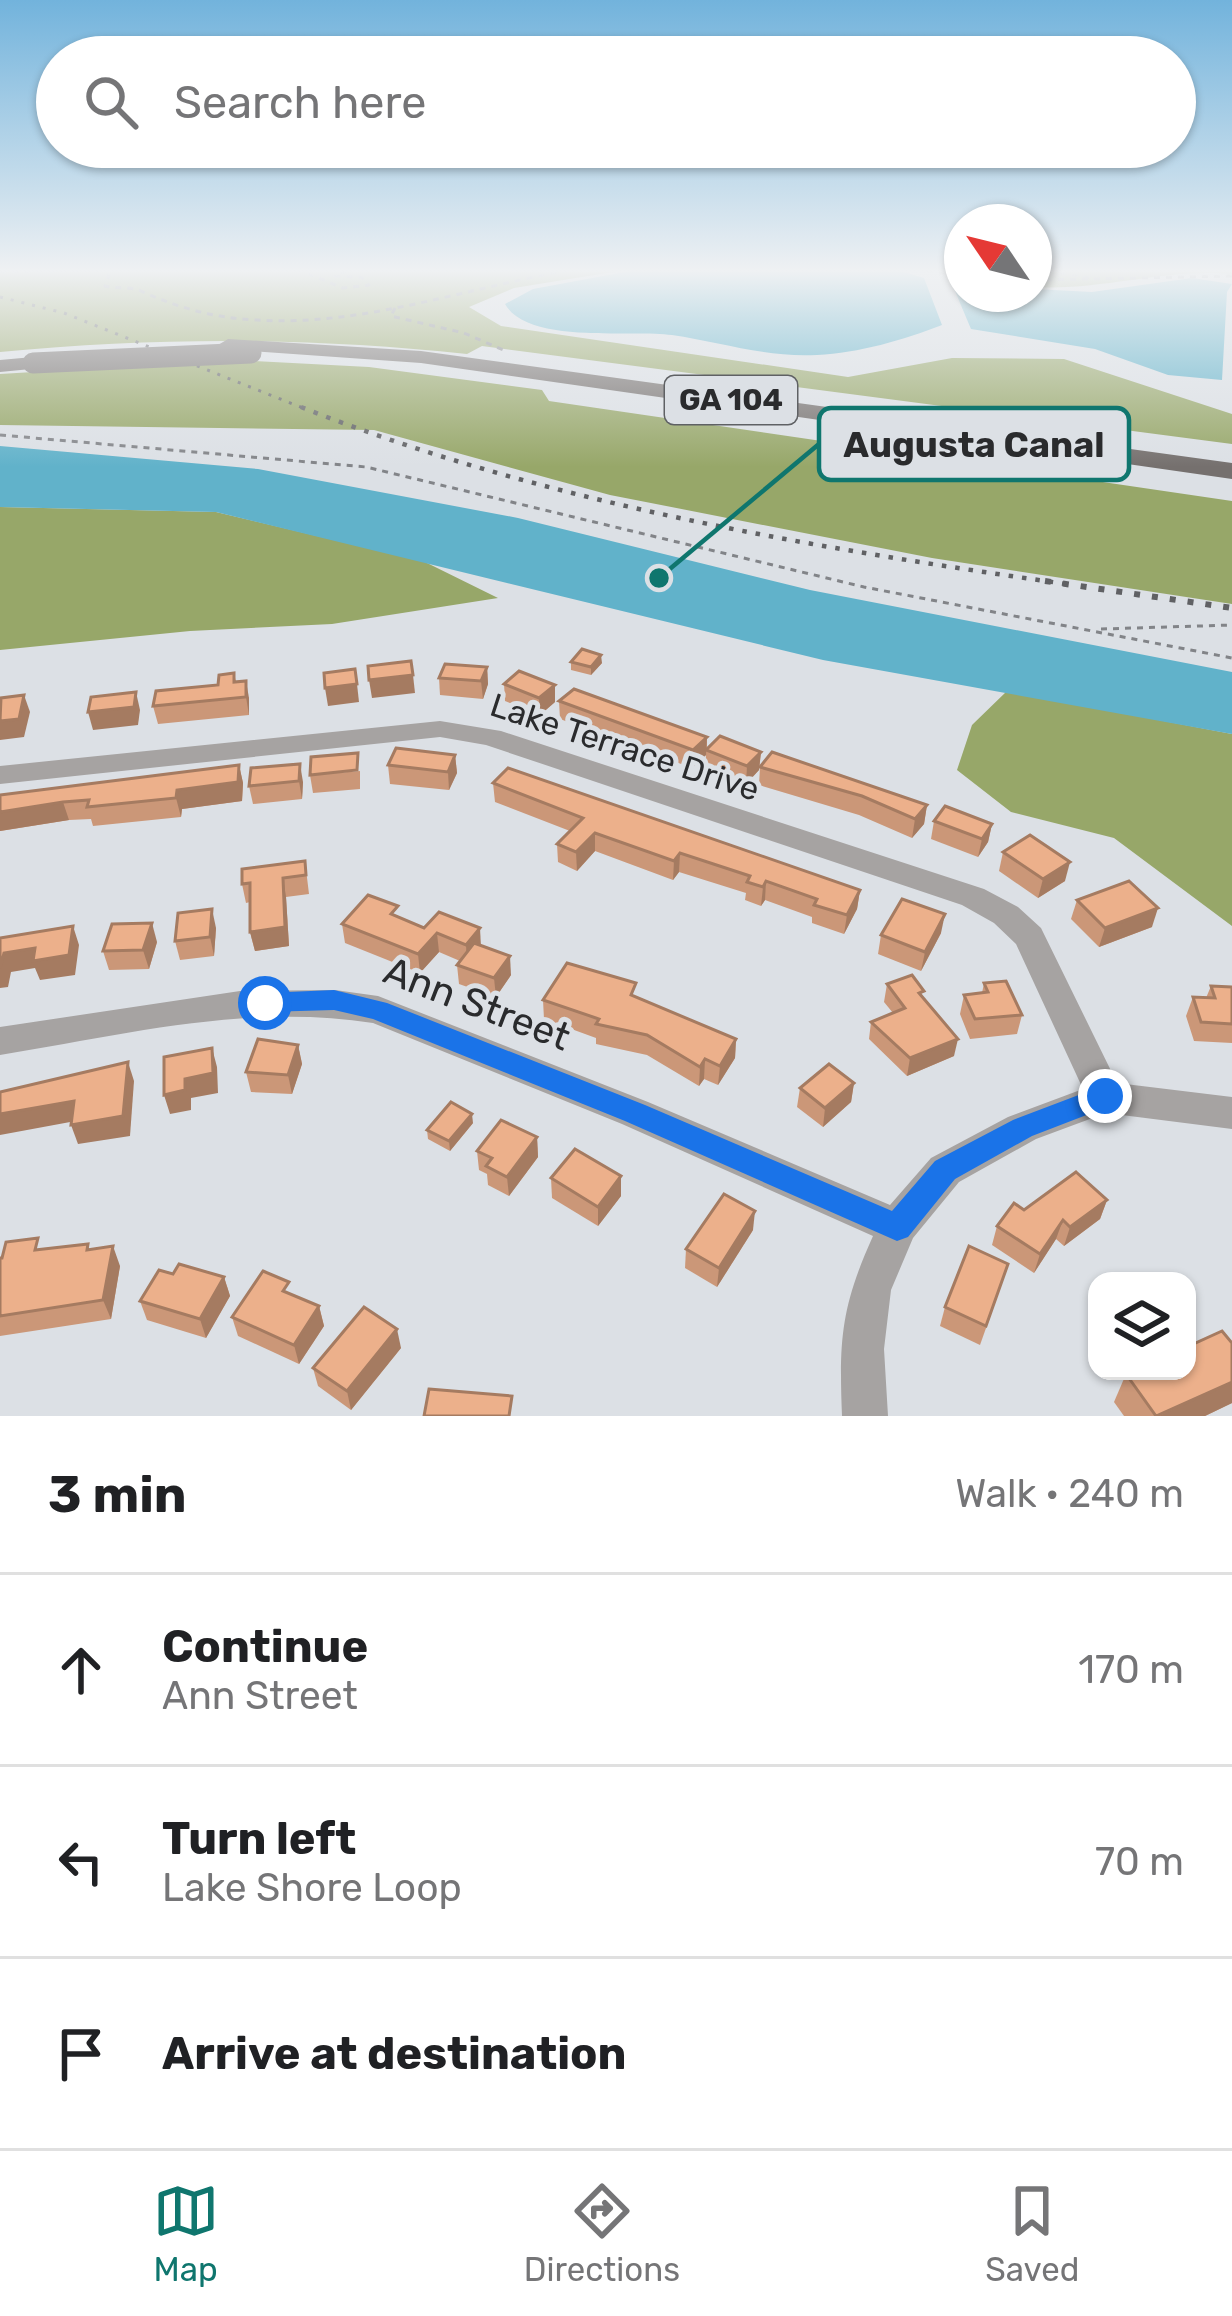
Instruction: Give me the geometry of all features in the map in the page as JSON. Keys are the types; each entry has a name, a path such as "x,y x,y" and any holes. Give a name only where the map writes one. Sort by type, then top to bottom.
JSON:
{"main road":[{"name":"GA 104","path":"12,361 240,349 421,357 1232,471"},
{"name":"GA 104","path":"240,349 442,368 1232,481"}],"street":[{"name":"Lake Terrace Drive","path":"0,775 440,729 491,737 973,896 1006,915 1029,937 1105,1096"},
{"name":"Ann Street","path":"0,1042 265,1003 334,1000 378,1010 614,1104 897,1227"},
{"path":"865,1416 862,1349 870,1290 897,1227 945,1170 1022,1128 1105,1096 1232,1113"}],"path":[{"path":"469,335 520,357"},
{"path":"0,435 366,467 864,587 1232,658"},
{"path":"1093,629 1232,625"}],"green space":[{"path":"0,335 563,335 848,377 952,358 1064,359 1232,414 1232,444 482,346 467,354 350,344 175,342 0,352"},
{"path":"234,360 369,367 542,390 549,401 1232,501 1232,604 932,558 610,495 374,430 0,425 0,374"},
{"path":"0,507 216,512 423,561 498,598 332,624 190,631 0,650"},
{"path":"1007,691 1232,734 1232,926 1114,838 1011,812 957,770 972,725"}],"water":[{"path":"672,335 913,335 833,354 762,352"},
{"path":"1009,335 1225,335 1222,380 1168,375 1095,349"},
{"path":"0,446 258,469 518,518 810,590 1232,672 1232,734 823,660 216,512 0,507"}],"building":[{"path":"582,649 601,655 591,667 571,662"},
{"path":"411,661 413,675 369,680 368,666"},
{"path":"445,664 487,667 481,681 439,678"},
{"path":"355,669 357,684 325,688 324,673"},
{"path":"519,671 555,685 539,698 504,684"},
{"path":"234,673 234,682 246,681 246,697 153,706 156,691 218,685 219,675"},
{"path":"574,689 707,737 693,750 559,701"},
{"path":"136,692 134,707 88,712 91,697"},
{"path":"24,695 19,719 0,721 1,698"},
{"path":"720,736 761,752 747,766 706,750"},
{"path":"396,748 455,755 448,772 388,765"},
{"path":"772,752 927,805 915,819 862,796 760,767"},
{"path":"358,753 357,770 310,775 311,757"},
{"path":"300,764 299,781 249,786 251,768"},
{"path":"239,765 238,782 177,790 176,798 87,807 89,800 63,802 0,812 0,795"},
{"path":"508,768 860,890 847,915 814,905 817,899 766,881 763,887 747,882 750,876 680,853 674,861 595,833 576,852 557,844 583,818 493,783"},
{"path":"945,806 992,824 982,839 934,821"},
{"path":"1030,835 1070,862 1043,879 1003,852"},
{"path":"305,861 306,875 283,878 285,927 250,932 250,883 242,884 242,869"},
{"path":"1129,881 1158,908 1105,928 1077,900"},
{"path":"368,895 398,906 391,914 424,928 439,912 480,928 466,945 437,933 418,954 342,924"},
{"path":"902,899 945,914 925,952 881,935"},
{"path":"212,909 210,937 175,941 178,913"},
{"path":"152,923 143,950 103,951 112,924"},
{"path":"73,926 69,955 33,961 35,948 4,953 0,968 0,938"},
{"path":"474,943 510,956 494,978 457,965"},
{"path":"567,963 636,983 631,995 736,1039 720,1066 705,1059 700,1067 647,1035 596,1024 599,1019 543,1000"},
{"path":"912,975 924,991 919,993 958,1039 910,1058 871,1022 905,1008 887,984"},
{"path":"1006,981 1022,1015 975,1019 964,995 988,992 984,983"},
{"path":"1211,986 1232,987 1232,1024 1201,1022 1193,997 1215,998"},
{"path":"258,1039 298,1045 288,1075 246,1072"},
{"path":"212,1048 213,1073 185,1079 185,1090 164,1095 164,1057"},
{"path":"128,1062 123,1116 71,1125 74,1101 0,1114 0,1092"},
{"path":"829,1064 854,1083 825,1108 800,1088"},
{"path":"451,1102 472,1114 449,1141 427,1130"},
{"path":"501,1120 537,1137 507,1177 486,1166 492,1158 477,1151"},
{"path":"575,1149 621,1176 598,1207 551,1178"},
{"path":"1076,1172 1107,1200 1070,1227 1063,1220 1040,1254 997,1226 1014,1203 1024,1210"},
{"path":"724,1194 755,1211 719,1268 686,1249"},
{"path":"38,1238 35,1250 113,1246 103,1300 0,1316 0,1258 6,1242"},
{"path":"969,1246 1008,1264 986,1326 945,1307"},
{"path":"179,1264 224,1277 200,1319 140,1301 159,1270 173,1274"},
{"path":"263,1271 289,1282 283,1291 319,1306 294,1345 232,1317"},
{"path":"364,1307 397,1329 347,1391 313,1368"},
{"path":"1222,1331 1232,1343 1232,1382 1156,1416 1130,1380 1196,1380 1196,1343"},
{"path":"429,1389 512,1396 509,1416 424,1416"}],"railway":[{"path":"120,335 308,410"},
{"path":"301,407 487,470 678,518 1066,584"},
{"path":"1045,581 1232,608"}],"place":[{"name":"Augusta Canal","path":"659,578"}],"route":[{"path":"265,1003 334,1000 378,1010 635,1113 897,1227 945,1170 1022,1128 1105,1096"}]}
